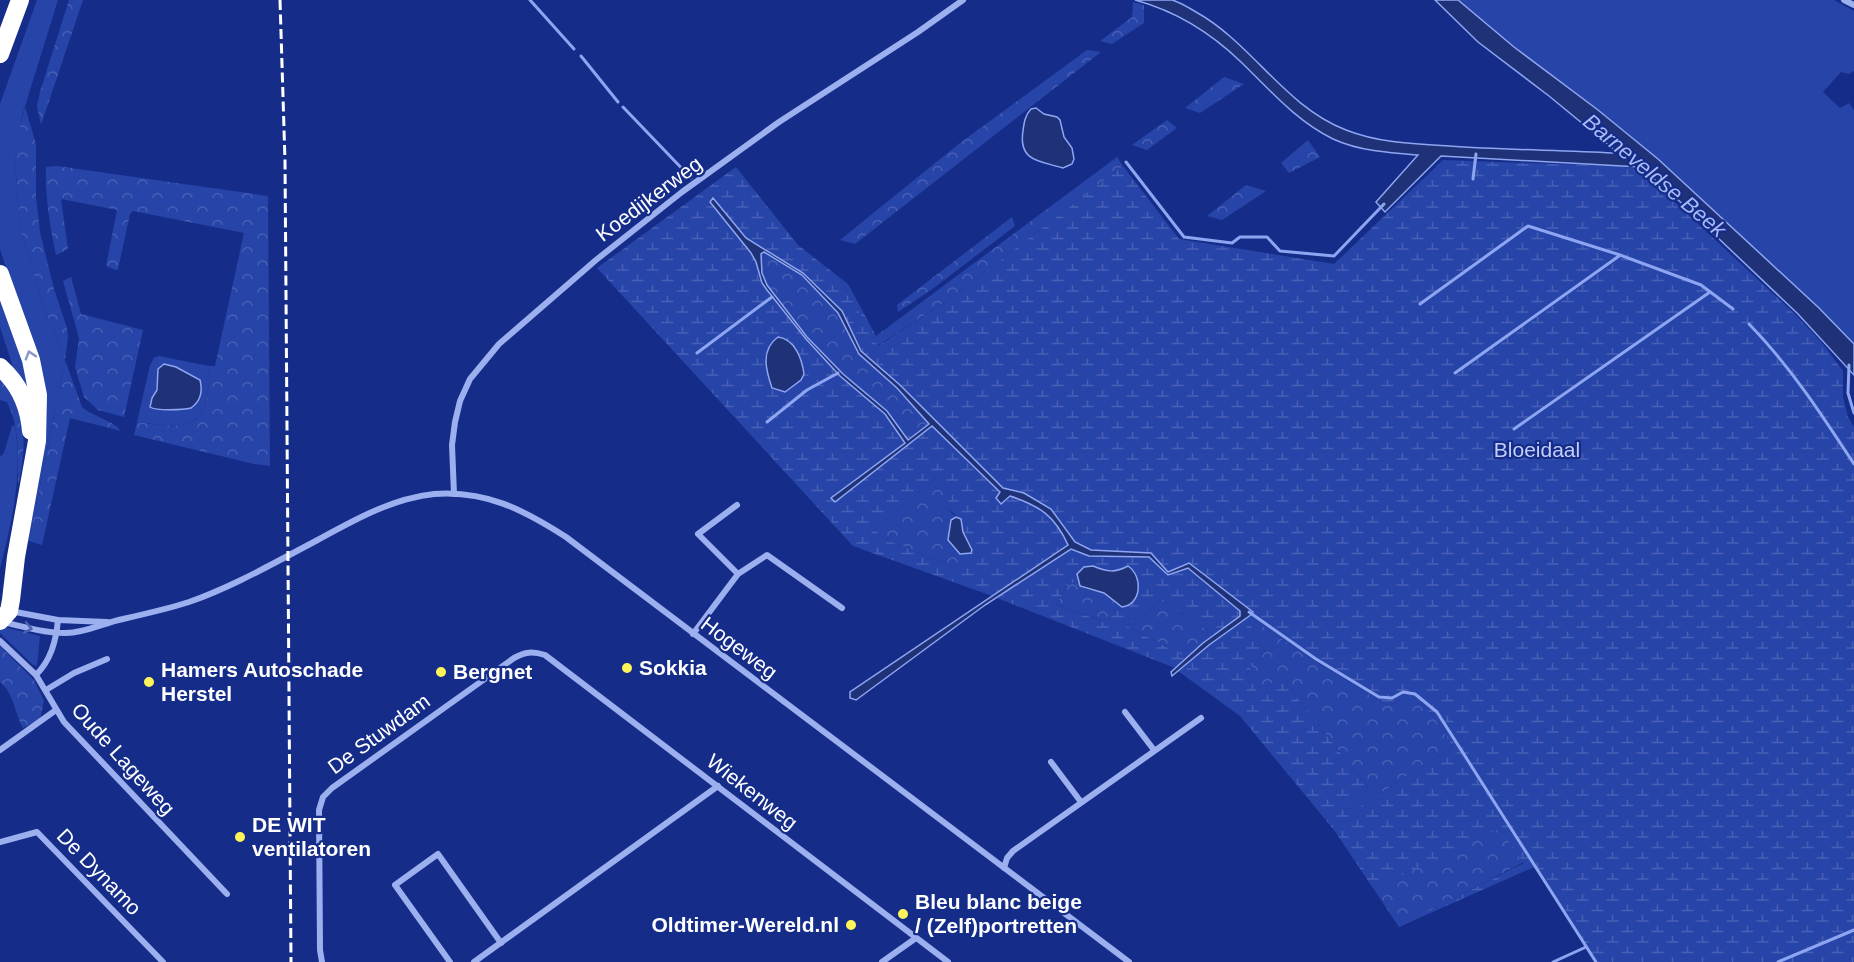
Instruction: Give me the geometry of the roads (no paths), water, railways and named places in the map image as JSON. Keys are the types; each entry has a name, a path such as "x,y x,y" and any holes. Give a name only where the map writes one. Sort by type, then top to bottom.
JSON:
{"highway":[{"path":"0,54 20,0"},
{"path":"0,274 31,360 38,395 37,441 3,618"},
{"path":"0,367 21,393 31,429 13,538 0,581"}],"street":[{"name":"Koedijkerweg","path":"454,494 452,445 460,401 470,379 498,344 596,260 682,192 787,117 918,33 963,0"},
{"path":"1844,0 1854,5"},
{"name":"Hogeweg","path":"110,622 163,610 214,592 391,504 413,497 454,494 482,497 529,513 566,537 1129,962"},
{"path":"737,505 698,534 738,574"},
{"path":"693,634 738,574 767,555 842,608"},
{"path":"3,618 110,622"},
{"path":"3,618 57,632 83,631 110,622"},
{"path":"36,675 45,666 57,632 58,620"},
{"name":"Oude Lageweg","path":"0,640 36,675 56,710 71,729 227,894"},
{"name":"Wiekenweg","path":"535,651 545,655 948,962"},
{"name":"De Stuwdam","path":"322,962 319,810 323,797 341,781 514,658 525,652 535,651"},
{"path":"46,690 107,659"},
{"path":"0,750 56,710"},
{"path":"1125,712 1154,750"},
{"path":"1004,868 1009,855 1201,718"},
{"path":"1051,762 1081,802"},
{"path":"474,962 718,786"},
{"name":"De Dynamo","path":"0,842 37,832 163,962"},
{"path":"450,962 395,885 438,854 501,943"},
{"path":"882,962 916,938"}],"water":[{"name":"Barneveldse Beek","path":"1135,0 1172,0 1196,12 1234,40 1286,91 1305,106 1324,120 1358,134 1397,142 1423,144 1617,152 1478,42 1435,0 1458,0 1514,47 1598,110 1658,159 1819,308 1854,344 1854,375 1798,314 1674,196 1640,167 1441,156 1385,212 1376,202 1418,155 1364,149 1343,143 1320,132 1295,114 1230,51 1205,33 1165,10"},
{"path":"1036,108 1060,120 1064,137 1072,148 1074,159 1072,164 1063,168 1039,161 1024,149 1022,141 1025,119 1031,109"},
{"path":"713,198 746,238 803,273 842,311 861,351 900,385 1003,488 1024,493 1051,509 1075,542 1091,550 1151,553 1168,572 1189,563 1253,612 1252,614 1209,645 1172,676 1171,672 1203,643 1240,616 1240,611 1188,568 1168,575 1149,557 1089,556 1071,549 985,605 856,700 850,698 850,692 1068,545 1052,519 1038,508 1010,496 1001,504 996,498 1000,492 932,426 835,502 831,498 905,443 885,414 840,376 806,339 762,283 751,253 710,202","holes":["764,252 802,275 838,313 859,354 897,388 929,424 908,440 887,411 843,374 807,337 767,285 762,273 761,254"]},
{"path":"778,337 789,342 797,351 804,374 801,380 785,392 772,388 766,361 772,342"},
{"path":"164,364 176,367 200,380 200,396 191,408 164,410 150,407 157,390 158,369"},
{"path":"956,517 961,519 963,532 972,550 971,553 960,554 948,540 951,520"},
{"path":"1093,566 1111,571 1128,566 1138,583 1138,590 1133,601 1122,607 1104,593 1080,586 1077,574 1084,567"}],"waterway":[{"path":"530,0 574,49"},
{"path":"581,56 618,102"},
{"path":"623,107 691,178"},
{"path":"1473,179 1476,154"},
{"path":"1126,162 1184,237 1232,243 1240,237 1267,237 1280,251 1334,256 1384,204"},
{"path":"1420,304 1528,226 1620,255 1701,285 1733,309"},
{"path":"1455,373 1619,256"},
{"path":"1514,429 1710,292"},
{"path":"697,353 772,297"},
{"path":"1749,324 1792,374 1854,464"},
{"path":"1849,365 1848,393 1854,413"},
{"path":"767,422 807,390 838,373"},
{"path":"1249,612 1316,659 1379,697 1392,698 1403,692 1415,694 1437,712 1596,962"},
{"path":"1778,962 1854,930"},
{"path":"1553,962 1586,947"}],"railway":[{"path":"280,0 285,161 291,962"}],"place":[{"name":"Sokkia","path":"627,668"},
{"name":"Bergnet","path":"441,672"},
{"name":"Hamers Autoschade Herstel","path":"149,682"},
{"name":"DE WIT ventilatoren","path":"240,837"},
{"name":"Bleu blanc beige / (Zelf)portretten","path":"903,914"},
{"name":"Oldtimer-Wereld.nl","path":"851,925"}],"park label":[{"name":"Bloeidaal","path":"1537,450"}]}
